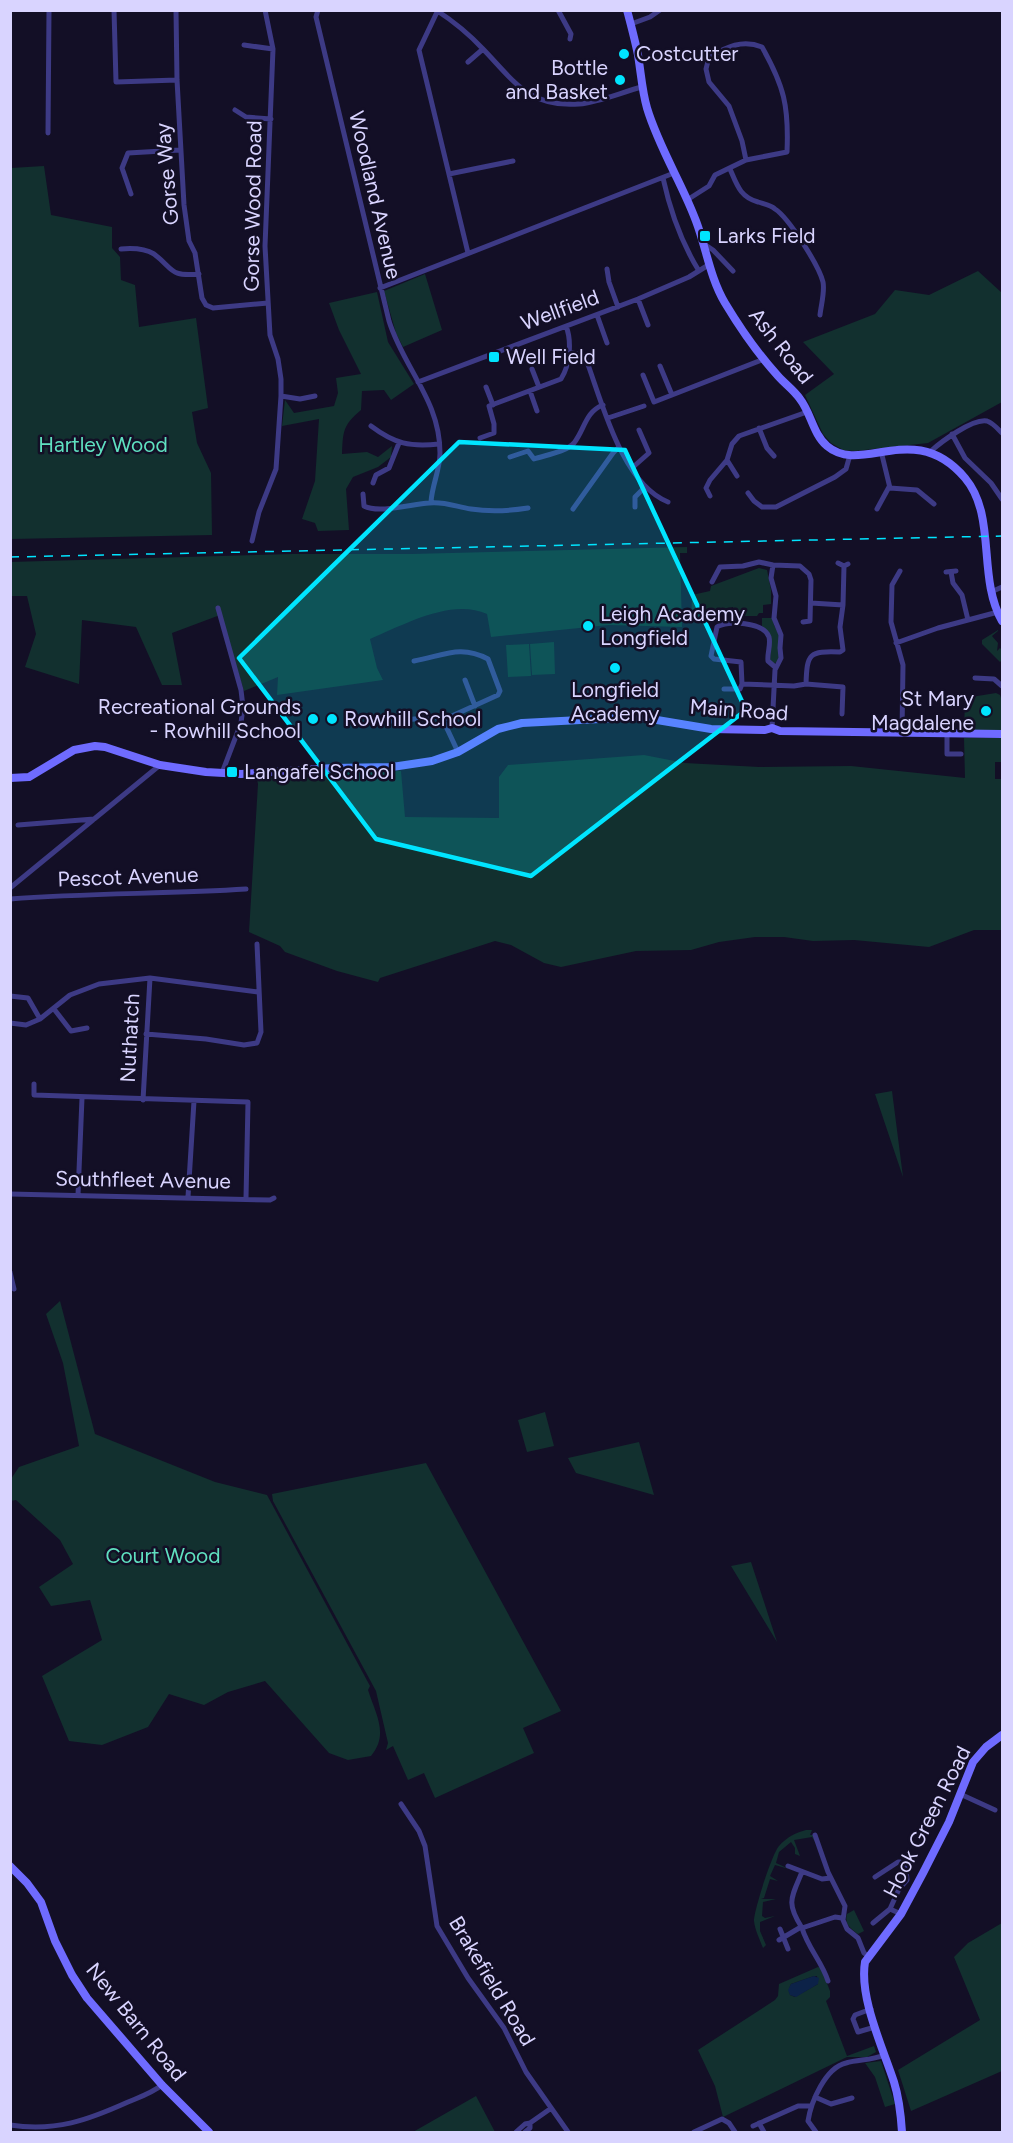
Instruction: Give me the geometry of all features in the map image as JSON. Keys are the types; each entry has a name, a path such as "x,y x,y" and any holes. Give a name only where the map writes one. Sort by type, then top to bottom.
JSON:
{"street":[{"path":"48,132 49,10"},
{"path":"114,10 116,82 177,80"},
{"name":"Gorse Way","path":"177,10 177,80 184,205 189,241 195,252 202,298 206,305 213,308 268,303"},
{"name":"Gorse Wood Road","path":"252,542 259,512 276,469 281,396 278,359 270,335 265,236 273,49 265,10"},
{"name":"Woodland Avenue","path":"318,10 316,17 393,336 432,406 438,426 439,468 431,502"},
{"path":"558,10 571,34 570,39"},
{"name":"Ash Road","path":"627,10 648,109 687,200 723,300 764,359 794,392 826,445 837,452 850,455"},
{"path":"631,24 650,17 660,10"},
{"path":"468,253 419,50 437,11 458,25 505,75 535,97 549,102 580,104 642,87"},
{"path":"687,200 709,186 715,174 746,160 788,152 788,129 783,89 762,47 749,42 728,46 709,57 706,69 709,82 719,92 732,114 746,160"},
{"path":"243,45 273,49"},
{"path":"468,62 483,49"},
{"path":"235,110 246,117 271,119"},
{"path":"131,194 122,168 128,153 180,150"},
{"path":"449,174 513,161"},
{"path":"730,169 739,191 752,200 773,207 784,216 795,231 823,283 820,315"},
{"path":"380,288 674,173"},
{"path":"663,178 682,240 699,271"},
{"path":"704,244 733,271"},
{"path":"121,249 138,248 153,254 173,273 199,274"},
{"name":"Wellfield","path":"418,382 638,299 710,264"},
{"path":"607,269 618,307"},
{"path":"638,299 648,325"},
{"path":"597,315 607,343"},
{"path":"480,438 494,433 489,406 561,379 565,373 570,342 566,326"},
{"path":"568,352 582,355 586,359 619,447 645,487 656,497 668,502"},
{"path":"643,375 654,402 764,359"},
{"path":"660,366 672,395"},
{"path":"532,369 539,387"},
{"path":"486,387 493,405"},
{"path":"530,391 537,411"},
{"path":"281,396 300,399 315,396"},
{"path":"510,458 528,451 534,459 567,448 574,444 594,409 603,405"},
{"path":"608,418 644,406"},
{"path":"710,496 706,488 727,460 732,444 739,436 807,412"},
{"path":"931,451 952,434 981,420 990,422 1001,430"},
{"path":"371,426 399,443 412,446 439,444"},
{"path":"759,428 766,448 774,456"},
{"path":"632,468 649,453 639,430"},
{"path":"952,434 966,459 991,483 1002,500"},
{"path":"373,483 376,475 389,468 399,443"},
{"path":"573,509 619,447"},
{"path":"748,493 762,507 776,507 835,477 846,469 850,455 919,449 931,451 955,467 976,494 983,520 992,592 1002,621"},
{"path":"877,509 889,487 881,451"},
{"path":"727,460 737,476"},
{"path":"635,507 635,497 645,487"},
{"path":"889,487 915,489 930,503"},
{"path":"363,494 364,506 368,508 401,507 431,502 471,509 505,511 528,508"},
{"path":"712,582 720,567 743,566 759,562 800,566 811,580 810,621 803,622"},
{"path":"806,684 808,659 812,654 817,651 840,652 843,650 840,627 843,605 843,564"},
{"path":"772,728 775,667 781,659 781,635 774,618 776,596 771,579 773,565"},
{"path":"891,571 896,577"},
{"path":"900,571 892,585 891,622 903,666 902,732"},
{"path":"951,572 953,582 962,595 968,620"},
{"path":"992,592 1002,587"},
{"path":"811,603 843,605"},
{"path":"218,608 241,690 243,708 241,723 222,773"},
{"path":"896,643 940,627 998,612"},
{"path":"724,688 740,689 742,684 741,662 714,659 711,656 717,627 722,624 754,625 763,629 770,641 768,661 775,667"},
{"path":"414,661 456,651 473,652 488,659 500,691 498,695 443,720"},
{"path":"975,678 994,679 1002,686"},
{"path":"465,680 475,706"},
{"path":"742,684 794,686 806,684 843,687 842,714"},
{"path":"391,721 438,717 443,720 458,752"},
{"name":"Main Road","path":"10,778 29,777 74,750 95,746 105,747 160,765 222,773 261,774 333,768 392,767 432,761 458,752 498,729 522,723 639,717 711,729 765,730 772,728 780,731 1002,734"},
{"path":"947,733 947,754 962,754"},
{"path":"10,888 160,765"},
{"path":"18,825 95,819"},
{"name":"Pescot Avenue","path":"10,899 246,889"},
{"path":"146,1034 244,1045 257,1043 261,1032 257,944"},
{"path":"10,1023 26,1025 40,1019 70,995 99,984 150,978 258,992"},
{"name":"Nuthatch","path":"143,1100 150,978"},
{"path":"10,996 28,998 40,1019"},
{"path":"54,1009 71,1031 87,1028"},
{"path":"34,1084 33,1095 248,1102 246,1198"},
{"path":"78,1195 82,1098"},
{"path":"188,1197 194,1101"},
{"name":"Southfleet Avenue","path":"10,1194 270,1200 274,1198"},
{"path":"10,1272 14,1289"},
{"name":"Hook Green Road","path":"868,1956 901,1914 943,1835 977,1756 1002,1736"},
{"path":"960,1794 995,1810"},
{"name":"Brakefield Road","path":"401,1804 419,1831 425,1846 436,1926 440,1935 504,2028 526,2072 568,2133"},
{"path":"815,1835 831,1878 845,1906 842,1918 847,1929 858,1939 864,1953 868,1956 864,1971 871,2009 896,2088 903,2133"},
{"path":"873,1923 890,1909 899,1889 907,1880 906,1868 898,1862 875,1877"},
{"name":"New Barn Road","path":"10,1866 27,1882 40,1902 59,1949 87,1998 162,2085 209,2133"},
{"path":"788,1866 822,1879 831,1878"},
{"path":"802,1872 791,1901 793,1912 810,1949 824,1967 828,1981"},
{"path":"890,1909 901,1914"},
{"path":"782,1939 802,1928 835,1917 842,1918"},
{"path":"780,1929 782,1939 789,1949"},
{"path":"814,1966 819,1962"},
{"path":"871,2009 854,2016 853,2019 858,2032 875,2027"},
{"path":"816,2133 808,2121 810,2106 832,2071 844,2063 873,2060 884,2055"},
{"path":"10,2126 52,2128 73,2124 106,2112 162,2085"},
{"path":"815,2097 831,2104 852,2098"},
{"path":"764,2133 756,2124 798,2106 810,2106"},
{"path":"516,2133 525,2124 550,2109"},
{"path":"694,2133 722,2119 729,2123 735,2133"},
{"path":"525,2133 530,2128 530,2123"}],"highlighted area":[{"path":"459,442 625,450 746,710 531,876 376,839 239,658"}],"green space":[{"name":"Hartley Wood","path":"44,166 51,215 112,227 112,248 120,257 121,280 135,285 139,327 196,318 208,408 192,412 197,443 211,473 212,535 11,539 11,168"},
{"path":"978,271 1002,293 1002,402 928,443 855,451 843,450 831,443 823,434 805,395 834,374 803,342 875,314 895,290 929,295"},
{"path":"425,274 442,330 403,347 396,333 384,291"},
{"path":"377,292 388,342 414,384 391,400 384,390 362,391 361,410 347,424 342,454 367,452 378,457 392,446 391,457 378,467 353,477 346,489 349,530 318,531 315,523 302,519 315,481 319,419 282,426 285,400 294,413 334,406 338,393 336,378 361,374 339,330 329,303"},
{"path":"687,547 687,553 680,553 682,627 609,625 491,637 487,614 473,610 443,611 370,639 377,668 383,680 277,695 278,677 244,691 220,615 172,633 182,685 162,685 136,627 82,620 79,684 25,667 36,634 27,596 11,596 10,562"},
{"path":"759,568 767,570 771,590 771,604 763,605 763,613 757,616 733,616 733,607 705,613 700,621 691,623 692,595 710,591 711,586"},
{"path":"762,618 773,618 779,635 780,659 774,664 770,663 771,645 762,626"},
{"path":"998,630 992,636 998,643 997,651 1000,648 1002,650 1000,662 982,644 982,640"},
{"path":"554,642 555,674 532,675 530,644"},
{"path":"529,644 531,676 508,677 506,645"},
{"path":"996,693 1000,695 1002,701 1002,732 964,732 965,698"},
{"path":"964,738 1002,738 1002,762 995,762 995,779 1002,779 1002,930 974,930 929,947 854,940 813,941 784,937 755,937 719,942 691,950 636,951 561,967 544,963 511,945 495,941 380,978 378,982 337,971 285,952 280,946 249,932 257,779 319,773 401,771 405,817 499,818 499,777 508,765 644,755 685,763 759,767 851,766 965,778"},
{"path":"892,1091 903,1177 875,1094"},
{"name":"Court Wood","path":"60,1301 95,1434 215,1482 267,1495 370,1686 368,1690 380,1732 376,1748 371,1756 348,1760 329,1753 265,1681 228,1692 204,1705 169,1694 148,1727 102,1745 69,1741 42,1676 102,1640 90,1600 51,1606 39,1587 73,1564 60,1540 16,1500 10,1501 11,1479 19,1467 79,1446 63,1363 46,1314"},
{"path":"545,1412 554,1446 527,1452 518,1420"},
{"path":"639,1442 654,1495 576,1473 568,1458"},
{"path":"426,1463 561,1711 523,1728 534,1753 435,1798 424,1773 408,1780 393,1746 386,1750 388,1743 376,1691 273,1501 272,1494"},
{"path":"751,1562 777,1642 731,1566"},
{"path":"812,1830 810,1835 813,1835 815,1842 812,1837 794,1840 800,1856 795,1854 795,1848 791,1842 779,1852 776,1863 789,1869 775,1865 770,1876 778,1881 770,1879 764,1898 761,1899 776,1899 763,1902 762,1916 765,1918 775,1916 760,1922 760,1931 766,1945 763,1948 754,1921 768,1870 779,1846 791,1836"},
{"path":"854,1910 864,1931 858,1934 846,1921 847,1914"},
{"path":"1002,1923 1002,2071 911,2111 898,2070 980,2020 954,1957 968,1943"},
{"path":"818,1967 821,1968 830,1991 830,1997 826,2001 847,2056 874,2046 876,2052 867,2057 847,2057 723,2117 715,2086 698,2050 775,2000 778,1996 779,1984","holes":["817,1976 818,1984 795,1997 790,1995 791,1984"]},
{"path":"881,2061 895,2104 885,2107 875,2077 865,2063"},
{"path":"476,2096 495,2132 413,2132"}],"water":[{"path":"814,1976 819,1978 818,1984 796,1997 790,1995 788,1990 791,1984"}],"railway":[{"path":"10,557 1002,536"}],"place":[{"name":"Costcutter","path":"624,54"},
{"name":"Bottle and Basket","path":"620,80"},
{"name":"Larks Field","path":"705,236"},
{"name":"Well Field","path":"494,357"},
{"name":"Leigh Academy Longfield","path":"588,626"},
{"name":"Longfield Academy","path":"615,668"},
{"name":"St Mary Magdalene","path":"986,711"},
{"name":"Recreational Grounds - Rowhill School","path":"313,719"},
{"name":"Rowhill School","path":"332,719"},
{"name":"Langafel School","path":"232,772"}]}
